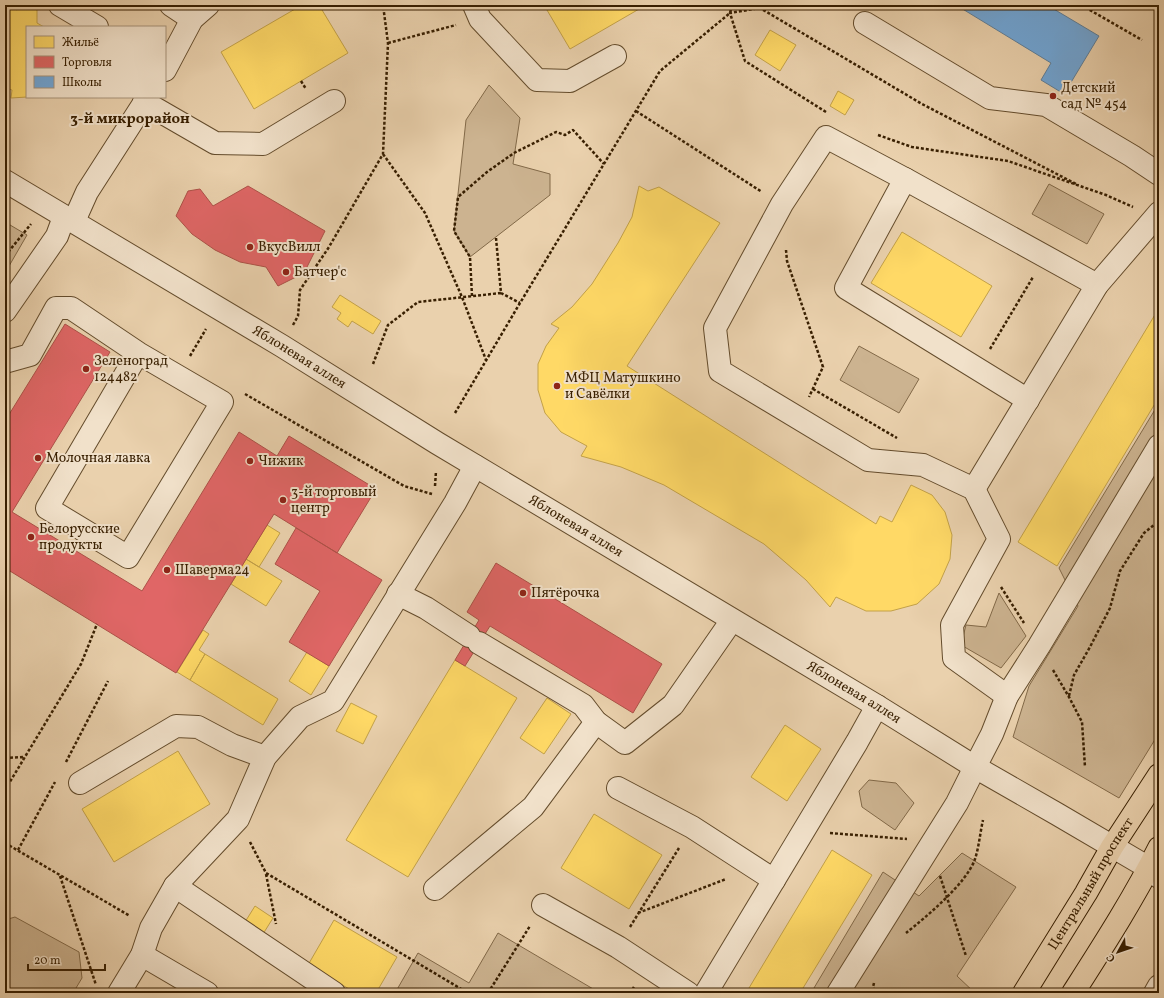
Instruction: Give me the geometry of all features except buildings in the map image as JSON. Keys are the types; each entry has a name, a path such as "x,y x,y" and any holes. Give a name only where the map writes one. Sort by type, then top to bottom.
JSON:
{"main road":[{"name":"Центральный проспект","path":"1024,993 1086,893 1112,847 1159,774"},
{"path":"1073,993 1107,938 1154,873 1159,848"}],"street":[{"path":"60,5 95,26"},
{"path":"171,5 192,19"},
{"path":"166,67 192,19 208,5"},
{"path":"477,12 537,80 570,81 615,56"},
{"path":"866,23 990,98 1046,105 1132,156 1159,174"},
{"path":"5,311 69,219 146,100 215,143 262,144 334,101"},
{"path":"1007,696 954,658 952,625 999,539 974,489 923,465 868,460 720,371 715,328 782,204 826,137 1097,285"},
{"path":"905,179 846,288 1028,400"},
{"name":"Яблоневая аллея","path":"5,181 282,346 475,466 877,706 974,767 1057,814 1154,873"},
{"path":"974,489 1097,285 1157,216"},
{"path":"5,362 30,355 56,308 71,308 138,353 222,402 128,557 46,508 138,353"},
{"path":"838,993 957,803 992,734 1007,696 1159,446"},
{"path":"119,993 142,956 151,928 175,886 238,819 265,757 300,717 333,701 475,466"},
{"path":"398,594 426,608 474,640 583,705 596,722 625,743 673,706 732,620"},
{"path":"706,993 857,742 877,706"},
{"path":"435,889 533,807 596,722"},
{"path":"80,782 176,726 198,727 232,745 265,757"},
{"path":"618,788 692,828 774,880"},
{"path":"175,886 334,993"},
{"path":"543,905 618,947 688,993"},
{"path":"142,956 207,993"},
{"path":"1155,993 1159,986"}],"path":[{"path":"282,346 298,316 300,290 329,247 383,154 388,43 383,5"},
{"path":"732,5 730,13 745,61 828,114"},
{"path":"1081,5 1142,40"},
{"path":"456,413 520,303 660,71 730,13 760,8 922,104 1078,185"},
{"path":"388,43 477,12"},
{"path":"636,111 782,204"},
{"path":"472,296 470,257 454,231 458,197 487,172 514,153 556,132 565,135 572,130 604,164"},
{"path":"877,134 912,147 1008,161 1106,195 1157,216"},
{"path":"383,154 425,213 462,297 486,360"},
{"path":"5,256 33,222"},
{"path":"496,238 501,293"},
{"path":"786,247 788,261 823,367 798,418"},
{"path":"977,369 1045,256"},
{"path":"374,364 388,326 418,302 501,293 520,303"},
{"path":"188,359 207,328"},
{"path":"813,389 896,437 908,464"},
{"path":"242,392 404,486 435,494 454,503"},
{"path":"1069,696 1074,675 1110,608 1120,571 1144,533 1159,521"},
{"path":"5,790 81,664 97,624"},
{"path":"5,758 24,757"},
{"path":"238,819 266,873 468,993"},
{"path":"900,937 928,915 961,882 974,860 983,820"},
{"path":"618,947 692,828"},
{"path":"803,831 932,843 966,956"},
{"path":"5,843 151,928"},
{"path":"638,913 755,867"},
{"path":"60,875 96,986"},
{"path":"488,993 543,905"},
{"path":"874,993 873,987 876,979"}],"shaded area":[{"path":"489,85 520,118 513,164 550,174 550,195 470,257 454,231 466,120"},
{"path":"1049,184 1104,214 1087,244 1032,214"},
{"path":"5,222 27,235 5,273"},
{"path":"859,346 919,379 899,413 840,380"},
{"path":"1159,403 1159,733 1119,798 1013,737 1029,686 1078,606 1059,568"},
{"path":"999,593 1026,636 1001,668 961,645 966,625 986,627"},
{"path":"869,780 896,783 914,803 895,830 862,807 859,791"},
{"path":"962,853 1016,887 957,976 975,993 811,993 883,872 919,896"},
{"path":"15,917 79,952 82,978 73,993 5,993 5,920"},
{"path":"498,933 600,993 395,993 418,953 469,983"}],"place":[{"name":"Детский сад № 454","path":"1053,96"},
{"name":"ВкусВилл","path":"250,247"},
{"name":"Батчер'с","path":"286,272"},
{"name":"Зеленоград 124482","path":"86,369"},
{"name":"МФЦ Матушкино и Савёлки","path":"557,386"},
{"name":"Молочная лавка","path":"38,458"},
{"name":"Чижик","path":"250,461"},
{"name":"3-й торговый центр","path":"283,500"},
{"name":"Белорусские продукты","path":"31,537"},
{"name":"Шаверма24","path":"167,570"},
{"name":"Пятёрочка","path":"523,593"}],"district":[{"name":"3-й микрорайон","path":"130,119"}]}
